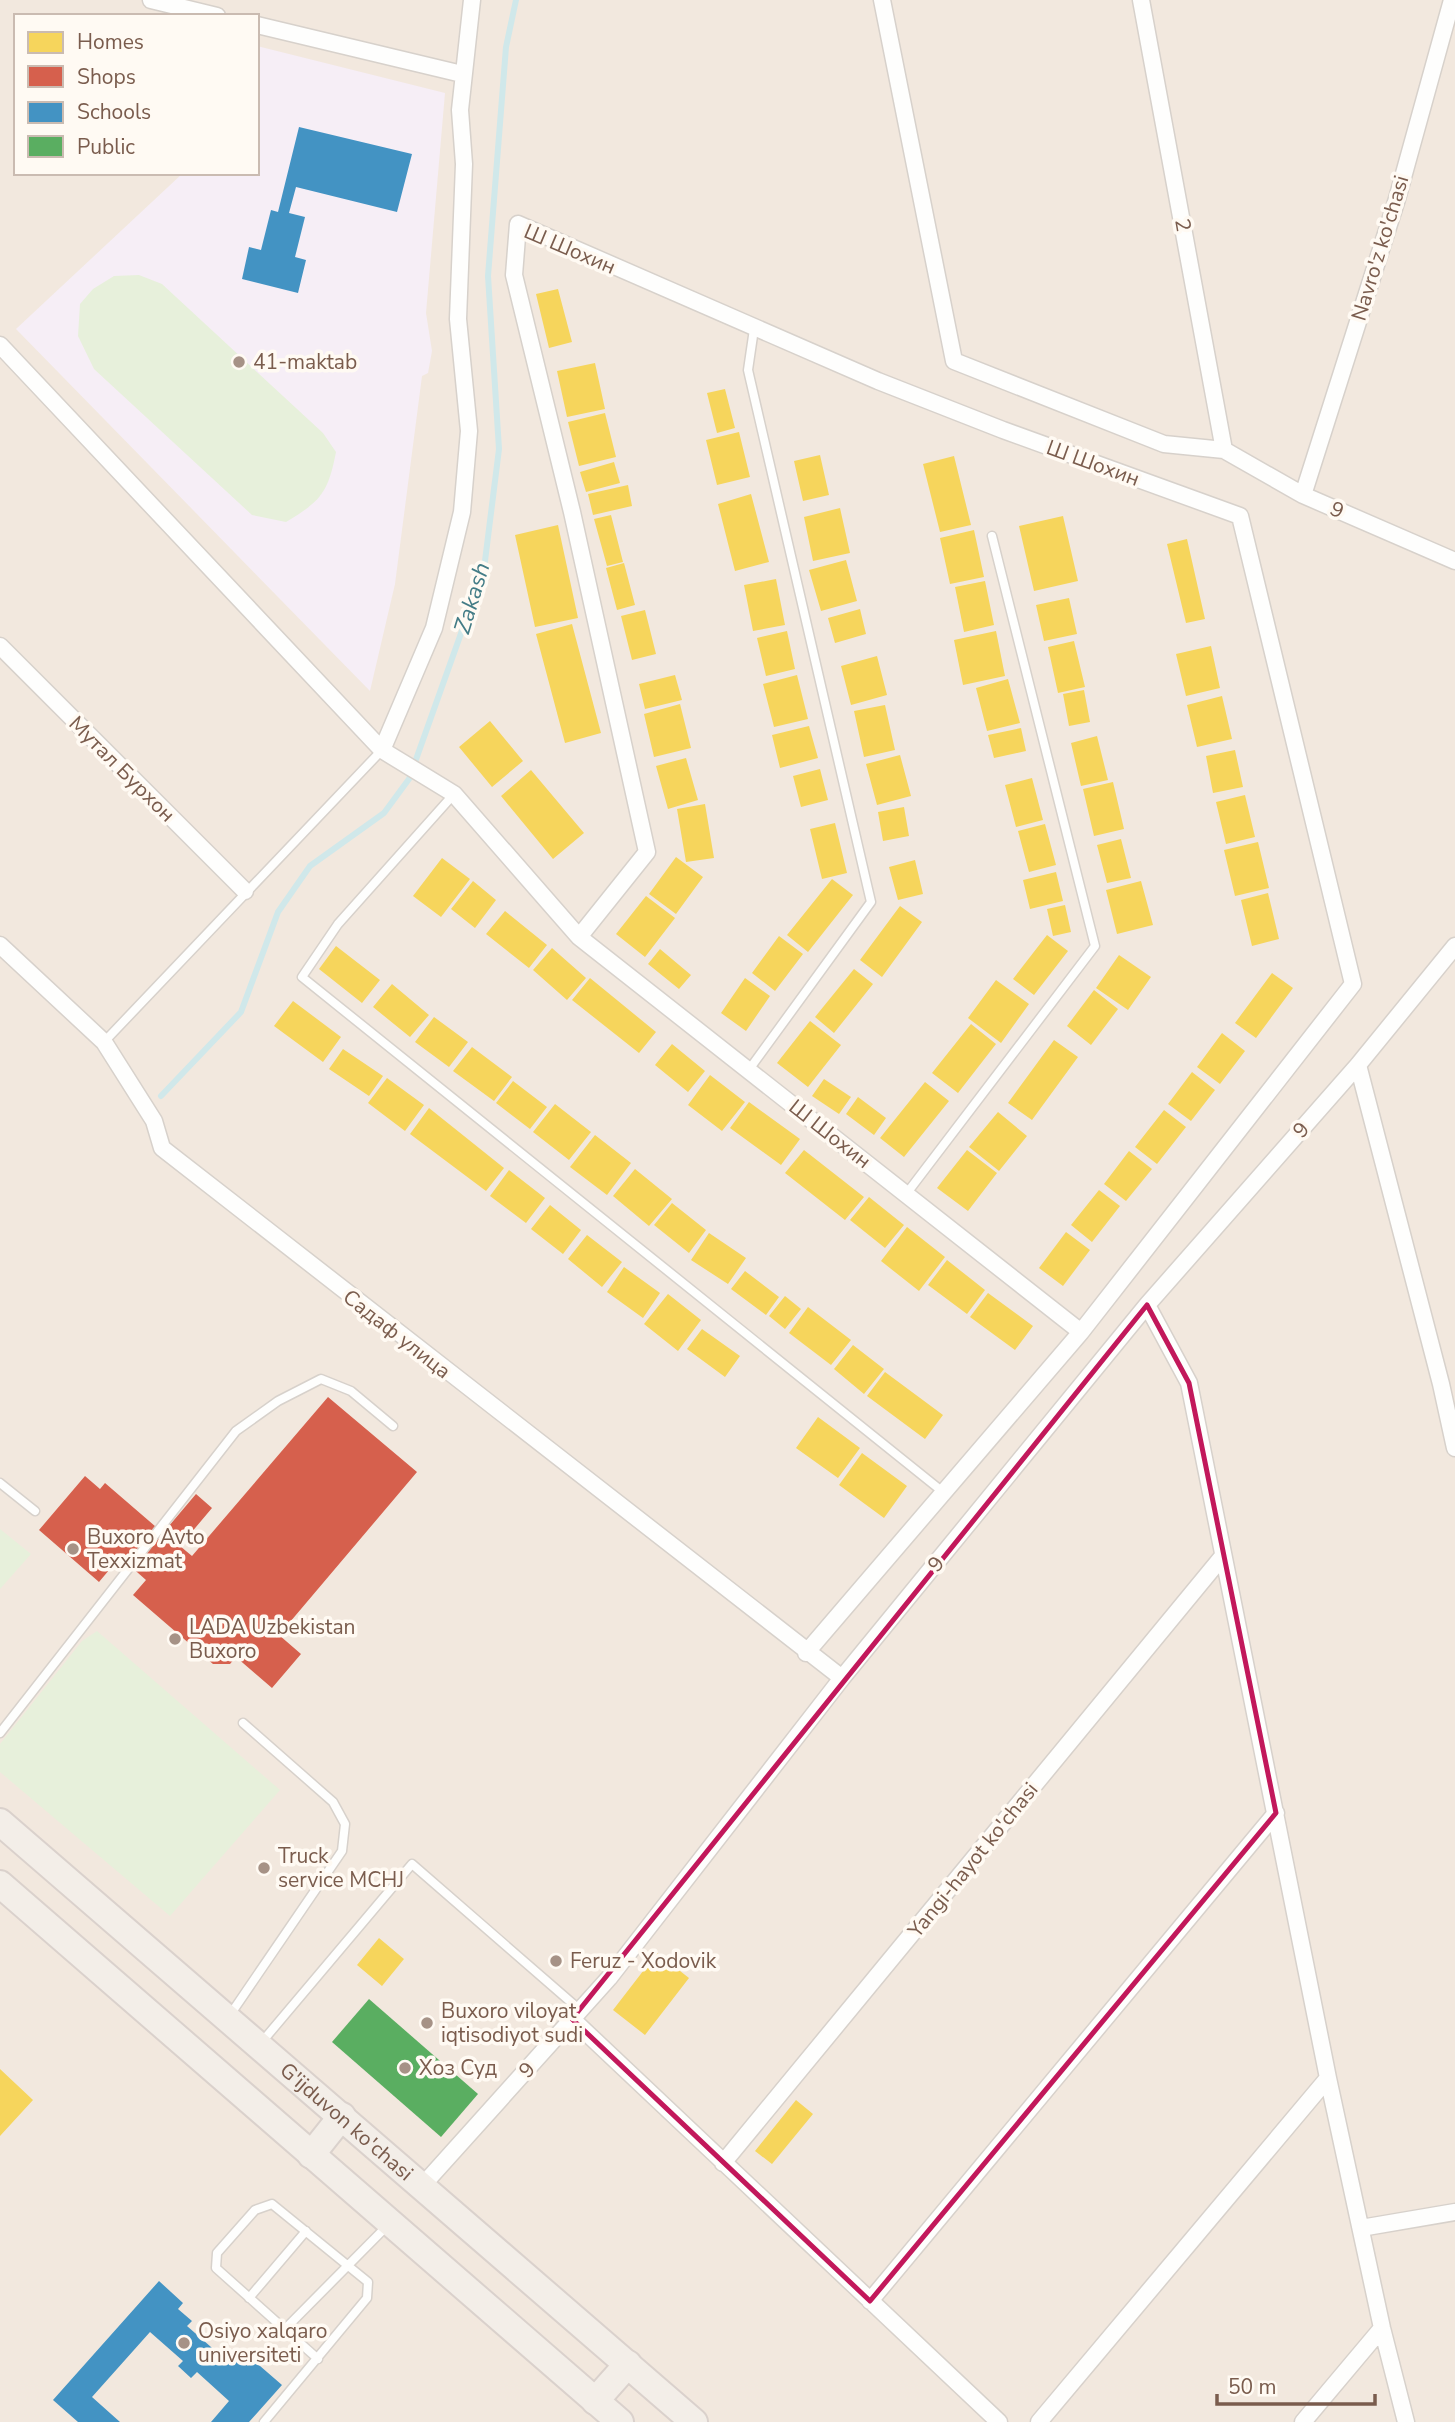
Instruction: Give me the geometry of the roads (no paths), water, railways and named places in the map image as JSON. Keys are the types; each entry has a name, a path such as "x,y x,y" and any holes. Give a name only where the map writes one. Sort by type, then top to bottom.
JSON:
{"main road":[{"name":"G'ijduvon ko'chasi","path":"0,1822 694,2422"},
{"path":"0,1884 620,2422"},
{"path":"311,2155 342,2116"},
{"path":"596,2401 628,2364"}],"street":[{"path":"151,0 209,14"},
{"path":"2,352 382,750 434,628 462,512 468,431 458,319 464,164 460,110 472,0"},
{"path":"882,0 954,361 1164,444 1224,450"},
{"name":"2","path":"1141,0 1224,450"},
{"name":"Navro'z ko'chasi","path":"1303,495 1397,198 1452,0"},
{"path":"259,25 462,74"},
{"name":"Ш Шохин","path":"382,750 454,794 579,937 1081,1332 1353,984 1240,516 1003,430 754,329 518,224 514,275 575,526 647,852 579,937"},
{"name":"9","path":"1224,450 1303,495 1455,561"},
{"name":"Мутал Бурхон","path":"0,646 244,891"},
{"name":"Садаф улица","path":"0,945 104,1042 154,1121 162,1148 806,1653 842,1678"},
{"name":"9","path":"422,2185 609,1978 842,1678 1147,1305 1359,1065 1455,946"},
{"path":"1439,966 1455,971"},
{"path":"1359,1065 1455,1448"},
{"path":"1147,1305 1189,1383 1328,2078 1382,2328 1406,2422"},
{"path":"806,1653 945,1494 1081,1332"},
{"name":"Yangi-hayot ko'chasi","path":"723,2163 1222,1557"},
{"path":"870,2301 1276,1813"},
{"path":"576,2015 723,2163 999,2422"},
{"path":"1039,2422 1328,2078"},
{"path":"1361,2228 1455,2212"},
{"path":"1303,2422 1382,2328"}],"lane":[{"path":"748,1071 871,902 748,370 754,329"},
{"path":"907,1193 1095,946 992,536"},
{"path":"104,1042 244,891 382,750"},
{"path":"454,794 338,924 302,977 945,1494"},
{"path":"0,1733 236,1431 278,1401 321,1379 351,1391 393,1426"},
{"path":"0,1483 36,1511"},
{"path":"229,2018 342,1851 345,1824 333,1802 243,1723"},
{"path":"259,2045 412,1864 576,2015"},
{"path":"264,2422 318,2359 367,2298 368,2282 272,2204 255,2210 217,2253 216,2268 318,2359"},
{"path":"284,2330 389,2224"},
{"path":"249,2298 306,2231"}],"waterway":[{"name":"Zakash","path":"161,1096 241,1012 278,912 310,866 384,813 409,779 484,569 499,449 488,276 506,47 516,0"}],"place":[{"name":"41-maktab","path":"239,362"},
{"name":"Buxoro Avto Texxizmat","path":"73,1549"},
{"name":"LADA Uzbekistan Buxoro","path":"175,1639"},
{"name":"Truck service MCHJ","path":"264,1868"},
{"name":"Feruz - Xodovik","path":"556,1961"},
{"name":"Buxoro viloyat iqtisodiyot sudi","path":"427,2023"},
{"name":"Хоз Суд","path":"405,2068"},
{"name":"Osiyo xalqaro universiteti","path":"184,2343"}]}
